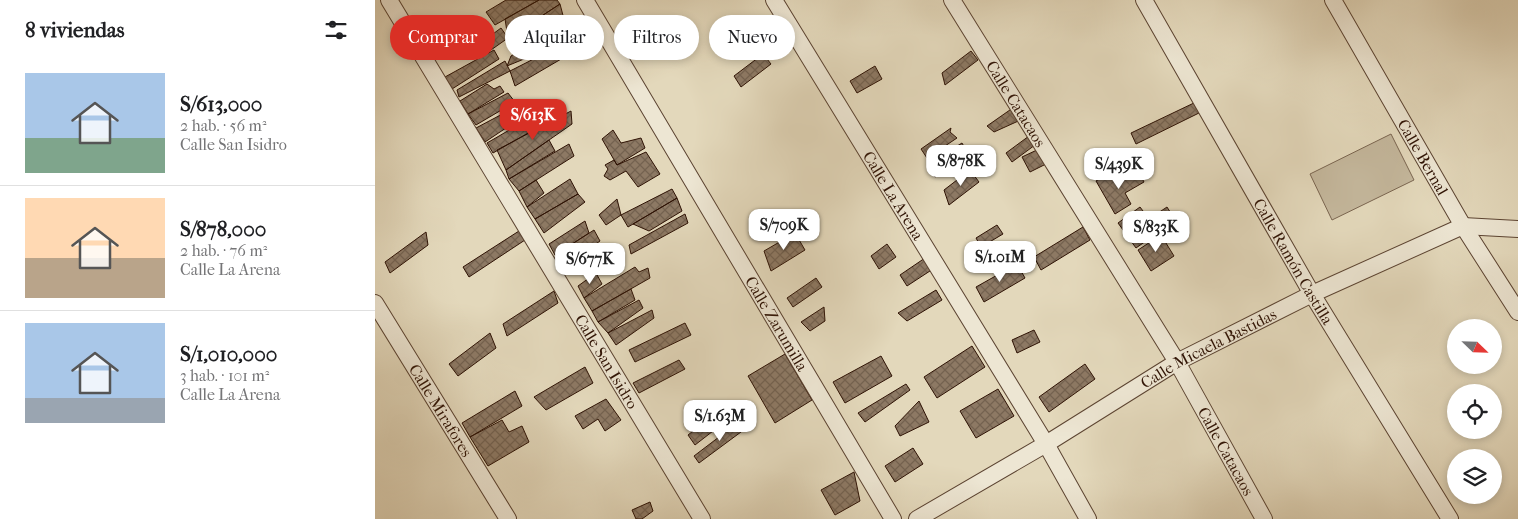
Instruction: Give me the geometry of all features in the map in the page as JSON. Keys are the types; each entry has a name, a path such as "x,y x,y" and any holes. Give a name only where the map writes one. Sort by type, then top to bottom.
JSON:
{"street":[{"name":"Calle San Isidro","path":"389,0 702,519"},
{"name":"Calle Zarumilla","path":"585,0 893,519"},
{"name":"Calle La Arena","path":"774,0 1046,444 1088,519"},
{"name":"Calle Catacaos","path":"952,0 1177,362 1264,519"},
{"name":"Calle Ramón Castilla","path":"1145,0 1312,294 1450,519"},
{"name":"Calle Bernal","path":"1333,0 1463,226 1518,312"},
{"name":"Calle Micaela Bastidas","path":"917,519 1046,444 1177,362 1312,294 1463,226 1518,229"},
{"name":"Calle Mirafores","path":"375,303 508,519"}],"shaded area":[{"path":"1391,134 1414,180 1332,220 1310,174"}],"building":[{"path":"506,0 539,0 513,15 505,15 505,19 495,25 495,15 488,15 486,12"},
{"path":"539,0 557,0 560,4 543,15 512,15"},
{"path":"560,4 563,15 543,15"},
{"path":"501,28 505,34 505,40 495,47 495,32"},
{"path":"971,51 978,60 945,85 942,73"},
{"path":"495,52 499,59 452,89 445,77 476,60 495,60"},
{"path":"509,60 522,60 507,66"},
{"path":"532,60 559,60 515,86 510,71"},
{"path":"755,60 768,60 771,64 741,87 734,76"},
{"path":"505,61 510,71 459,97 457,90"},
{"path":"875,66 882,79 857,93 850,81"},
{"path":"487,84 494,89 500,86 504,92 468,114 460,101"},
{"path":"508,93 515,102 476,125 468,114"},
{"path":"525,102 530,112 485,142 476,128"},
{"path":"1196,102 1201,112 1136,144 1131,133"},
{"path":"1017,105 1025,118 994,132 987,126"},
{"path":"571,111 572,124 506,170 497,150"},
{"path":"530,118 535,129 493,153 487,143"},
{"path":"951,128 950,132 957,138 927,158 921,149"},
{"path":"613,130 621,143 641,138 645,148 617,165 602,139"},
{"path":"1029,136 1035,145 1012,162 1006,153"},
{"path":"549,140 555,151 509,179 506,170"},
{"path":"962,143 970,157 935,177 928,164"},
{"path":"569,144 574,156 519,191 509,179"},
{"path":"1039,149 1046,164 1030,172 1022,157"},
{"path":"646,152 660,174 638,187 626,171 610,180 604,176 608,169 605,165 614,160 617,165"},
{"path":"970,170 979,182 949,205 944,190"},
{"path":"1138,171 1144,182 1125,193 1131,204 1115,214 1096,181 1112,172 1118,182"},
{"path":"570,179 578,194 535,219 527,207"},
{"path":"536,180 544,193 527,207 519,191"},
{"path":"672,189 677,198 628,227 621,215"},
{"path":"578,194 585,202 544,233 535,219"},
{"path":"677,198 682,211 649,231 633,224"},
{"path":"617,199 621,215 606,225 599,215"},
{"path":"1140,207 1149,219 1167,207 1172,215 1159,224 1163,229 1136,248 1118,223"},
{"path":"685,214 688,223 631,254 629,245"},
{"path":"585,221 589,233 555,255 549,244"},
{"path":"997,225 1003,234 981,247 976,238"},
{"path":"1083,227 1090,240 1041,270 1034,257"},
{"path":"594,230 600,241 566,265 555,255"},
{"path":"519,231 525,240 469,277 463,267"},
{"path":"426,232 428,245 390,273 385,262"},
{"path":"795,233 805,250 771,271 764,251"},
{"path":"1161,235 1174,256 1151,271 1138,250"},
{"path":"887,244 896,257 879,269 871,256"},
{"path":"925,258 933,269 907,286 900,275"},
{"path":"1017,264 1025,278 984,302 976,287"},
{"path":"635,267 639,272 648,268 650,278 592,311 584,298"},
{"path":"596,273 602,284 584,298 578,286"},
{"path":"816,278 822,287 793,307 787,298"},
{"path":"631,289 635,300 598,322 592,311"},
{"path":"936,290 942,300 907,321 898,313"},
{"path":"554,291 558,303 507,336 503,324"},
{"path":"639,300 643,308 608,333 598,322"},
{"path":"824,307 825,321 810,331 801,322"},
{"path":"652,310 654,318 616,345 608,333"},
{"path":"685,323 691,335 635,362 629,350"},
{"path":"1034,330 1040,342 1017,353 1012,340"},
{"path":"490,333 496,348 458,376 449,364"},
{"path":"972,346 985,367 937,398 924,377"},
{"path":"785,354 812,400 775,423 748,376"},
{"path":"881,356 892,376 845,403 833,382"},
{"path":"679,360 685,369 639,393 633,383"},
{"path":"1085,364 1095,379 1049,412 1039,397"},
{"path":"585,367 593,383 546,410 534,397"},
{"path":"906,384 910,390 865,422 858,413"},
{"path":"998,389 1014,416 976,438 960,411"},
{"path":"515,391 522,406 470,437 462,423"},
{"path":"606,399 621,420 605,431 598,419 583,429 575,416"},
{"path":"919,401 929,422 900,436 895,426"},
{"path":"718,411 722,424 695,445 688,435"},
{"path":"502,420 509,432 522,426 529,442 488,466 470,437"},
{"path":"740,421 745,429 699,463 694,456"},
{"path":"913,448 923,464 895,482 885,466"},
{"path":"854,472 860,501 835,515 821,490"},
{"path":"650,502 653,511 642,519 636,519 632,510"}]}
